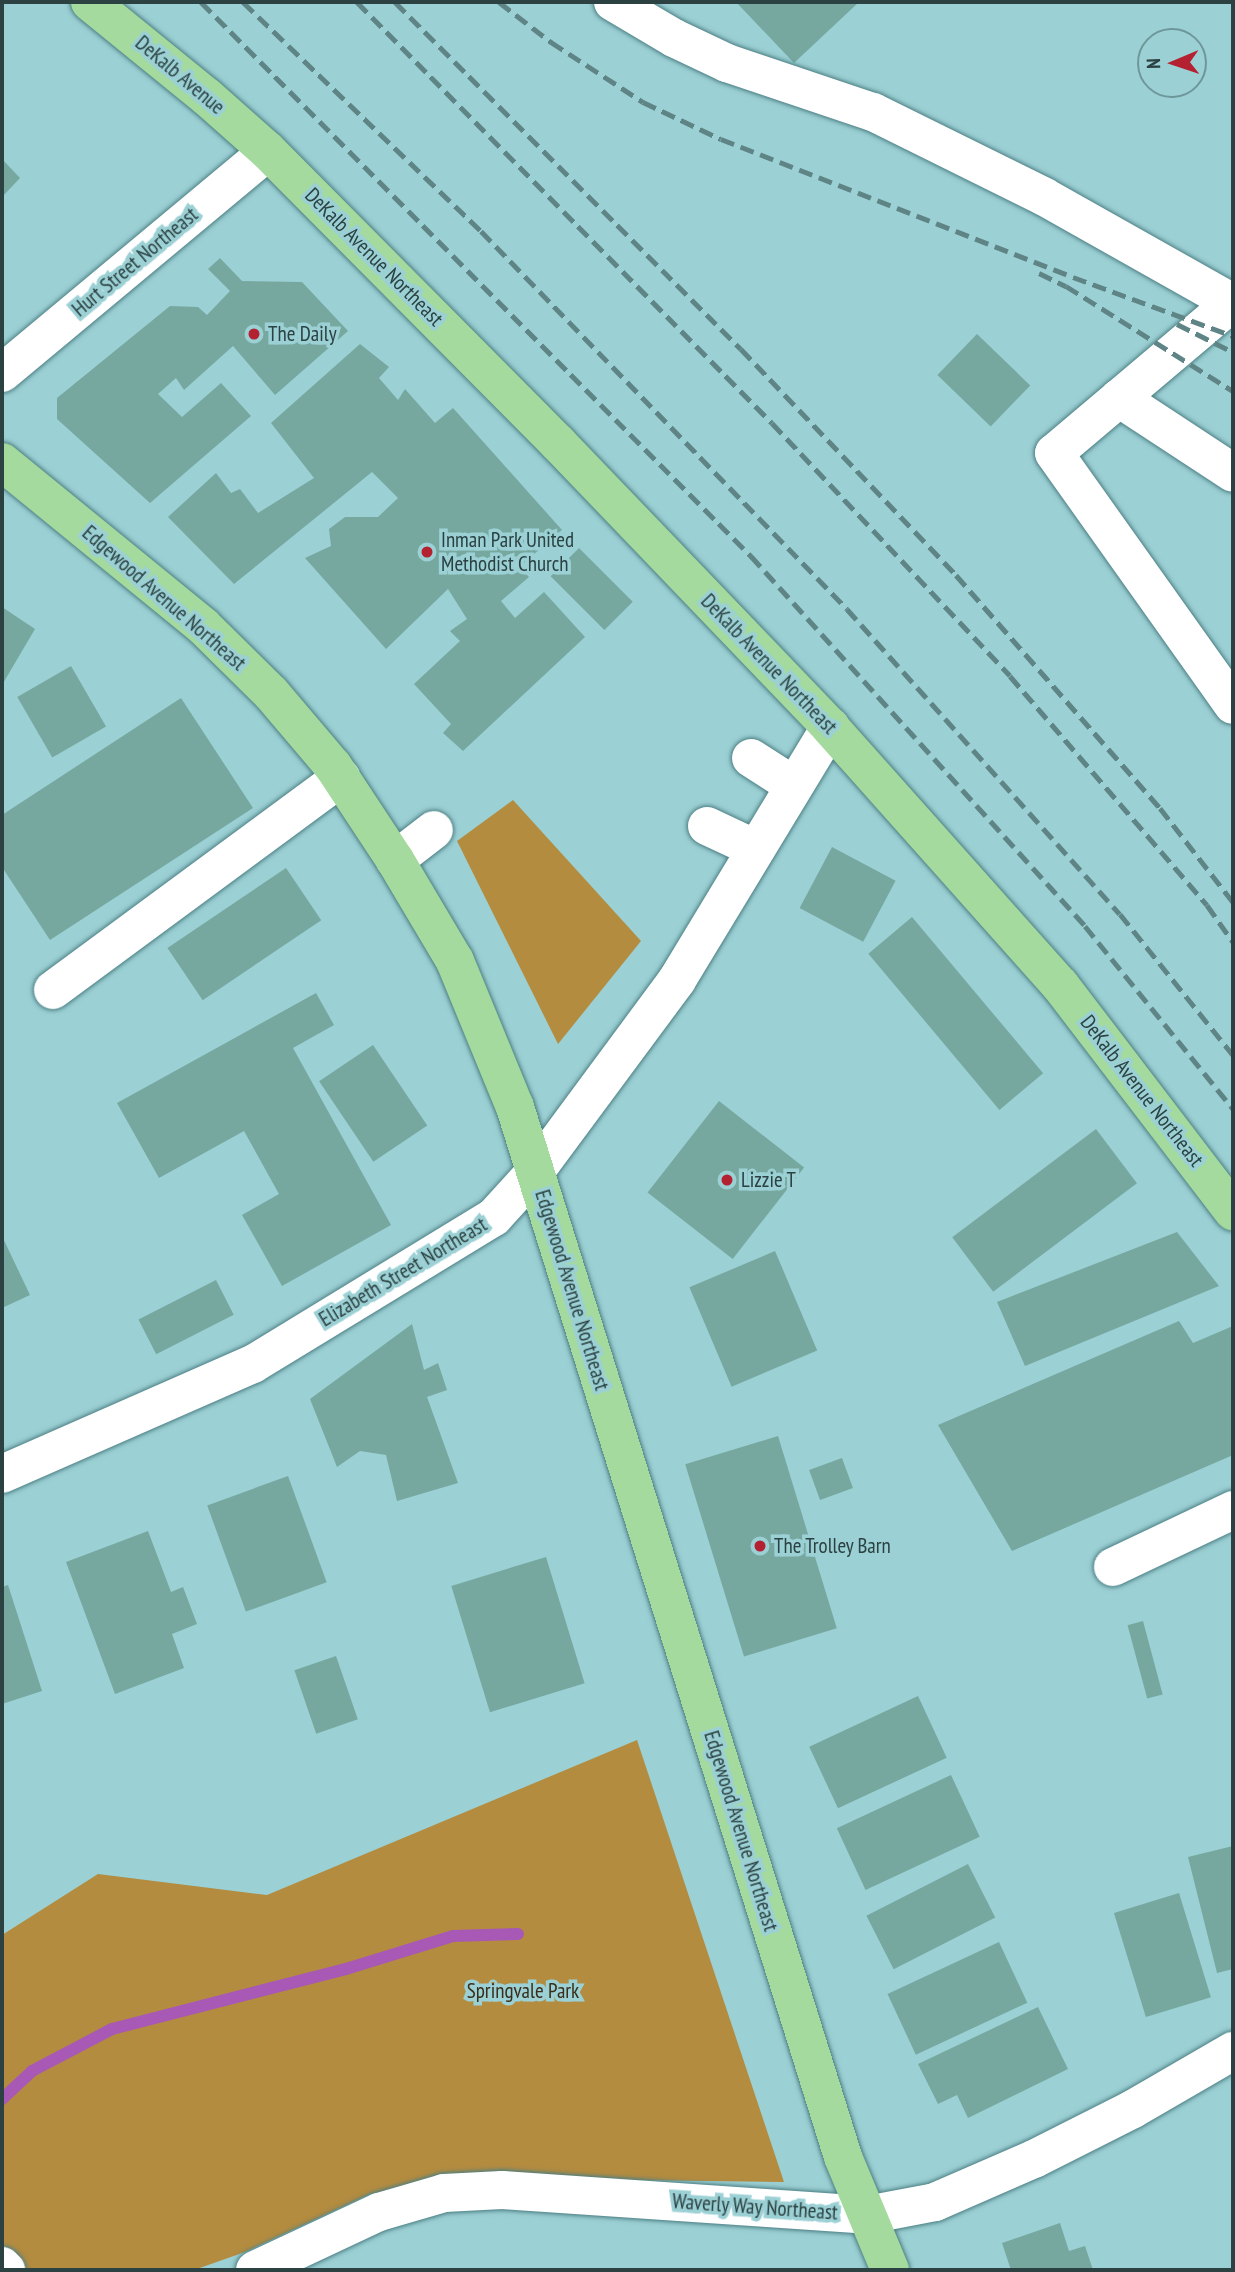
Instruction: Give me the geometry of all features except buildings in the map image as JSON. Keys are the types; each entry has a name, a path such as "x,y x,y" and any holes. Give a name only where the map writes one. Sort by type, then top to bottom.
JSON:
{"main road":[{"name":"DeKalb Avenue","path":"90,2 207,96 268,151"},
{"name":"DeKalb Avenue Northeast","path":"268,151 558,443 830,727 1060,985 1233,1211"},
{"name":"Edgewood Avenue Northeast","path":"2,462 203,625 271,693 341,778 395,860 455,961 500,1066 536,1172 843,2157 890,2270"}],"street":[{"path":"613,2 674,38 727,63 873,112 1043,196 1233,303 1054,453 1233,705"},
{"name":"Hurt Street Northeast","path":"2,373 268,151"},
{"path":"1119,398 1233,473"},
{"name":"Elizabeth Street Northeast","path":"2,1474 253,1364 494,1217 536,1172 677,980 830,727"},
{"path":"751,758 793,785"},
{"path":"53,990 341,778"},
{"path":"707,826 756,849"},
{"path":"395,860 434,830"},
{"path":"1113,1567 1233,1510"},
{"name":"Waverly Way Northeast","path":"255,2270 379,2212 444,2193 502,2190 867,2215 935,2202 1034,2159 1133,2109 1233,2051"},
{"path":"2,2266 6,2270"}],"green space":[{"path":"513,800 641,941 558,1044 457,841"},
{"name":"Springvale Park","path":"637,1740 784,2182 462,2178 370,2194 245,2252 194,2270 2,2270 2,1935 98,1874 267,1895"}],"waterway":[{"path":"2,2099 32,2071 112,2029 346,1969 453,1936 518,1934"}],"railway":[{"path":"201,2 751,556 1085,926 1233,1109"},
{"path":"243,2 481,231 847,609 1120,914 1233,1055"},
{"path":"357,2 772,423 1010,676 1207,905 1233,942"},
{"path":"395,2 741,349 956,575 1160,808 1233,902"},
{"path":"499,2 551,42 643,102 721,139 1073,277 1233,336"},
{"path":"1039,273 1066,286 1233,391"},
{"path":"1177,324 1233,352"}],"place":[{"name":"The Daily","path":"254,334"},
{"name":"Inman Park United Methodist Church","path":"427,552"},
{"name":"Lizzie T","path":"727,1180"},
{"name":"The Trolley Barn","path":"760,1546"}]}
